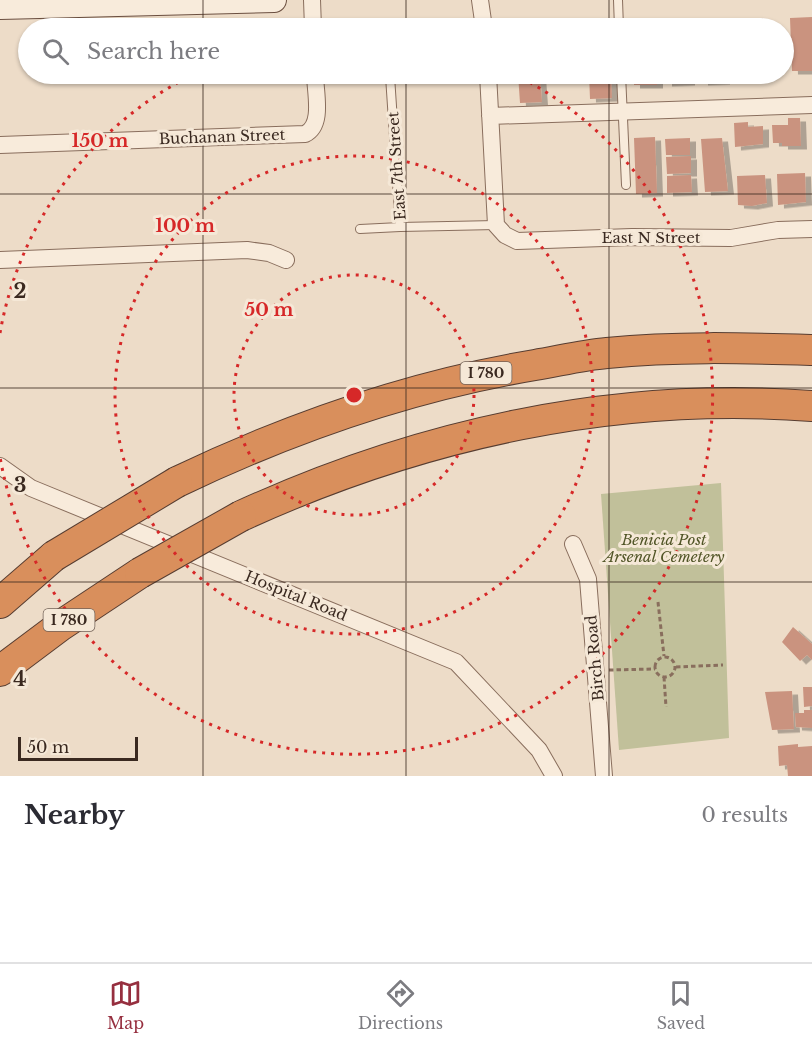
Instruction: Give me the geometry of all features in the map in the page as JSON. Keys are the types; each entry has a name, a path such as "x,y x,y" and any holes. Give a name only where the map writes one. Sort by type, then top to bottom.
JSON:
{"highway":[{"name":"I 780","path":"0,603 54,556 177,482 244,450 328,417 422,388 484,374 604,353 688,347 812,350"},
{"name":"I 780","path":"0,671 60,626 140,573 241,516 296,491 368,464 465,435 536,419 665,405 771,403 812,406"},
{"path":"0,587 54,556"}],"main road":[{"path":"0,7 67,2 274,0"}],"street":[{"path":"312,0 313,18"},
{"path":"480,0 483,18"},
{"name":"Buchanan Street","path":"0,145 305,134 313,130 317,123 315,84"},
{"path":"488,84 496,225"},
{"path":"490,116 812,105"},
{"name":"East N Street","path":"496,225 505,235 517,241 632,237 731,238 778,230 812,229"},
{"path":"0,260 247,250 269,253 285,260"},
{"name":"Hospital Road","path":"0,466 31,488 456,662 539,750 554,776"},
{"name":"Birch Road","path":"573,544 588,579 604,776"}],"lane":[{"path":"618,0 619,18"},
{"name":"East 7th Street","path":"391,84 400,227 496,225"},
{"path":"621,84 626,185"},
{"path":"360,229 400,227"}],"path":[{"path":"658,602 664,657"},
{"path":"655,669 656,662 664,657"},
{"path":"664,657 673,661 675,667 673,673 664,677"},
{"path":"675,667 723,665"},
{"path":"597,670 655,669 664,677 666,706"}],"green space":[{"name":"Benicia Post Arsenal Cemetery","path":"721,483 729,738 619,750 601,494"}],"building":[{"path":"812,17 812,71 794,71 794,18 790,18"},
{"path":"519,84 541,84 542,102 520,103"},
{"path":"589,84 611,84 612,98 590,99"},
{"path":"634,84 657,84 657,85"},
{"path":"788,118 800,118 801,146 782,146 782,143 773,143 772,125 788,125"},
{"path":"748,122 748,127 763,126 763,144 735,147 734,123"},
{"path":"655,137 657,193 636,194 634,138"},
{"path":"690,138 690,155 666,155 665,139"},
{"path":"722,138 728,191 705,192 701,139"},
{"path":"691,156 691,173 667,174 666,157"},
{"path":"805,173 806,202 778,205 777,174"},
{"path":"691,175 692,192 667,193 667,176"},
{"path":"765,175 767,203 752,206 738,205 737,176"},
{"path":"793,627 812,644 812,660 807,655 800,661 782,642"},
{"path":"803,687 812,687 812,706 804,707"},
{"path":"792,691 794,729 772,730 765,692"},
{"path":"804,710 812,710 812,728 796,727 795,713 804,713"},
{"path":"798,744 798,747 812,746 812,776 788,776 787,765 779,766 778,746"}]}
